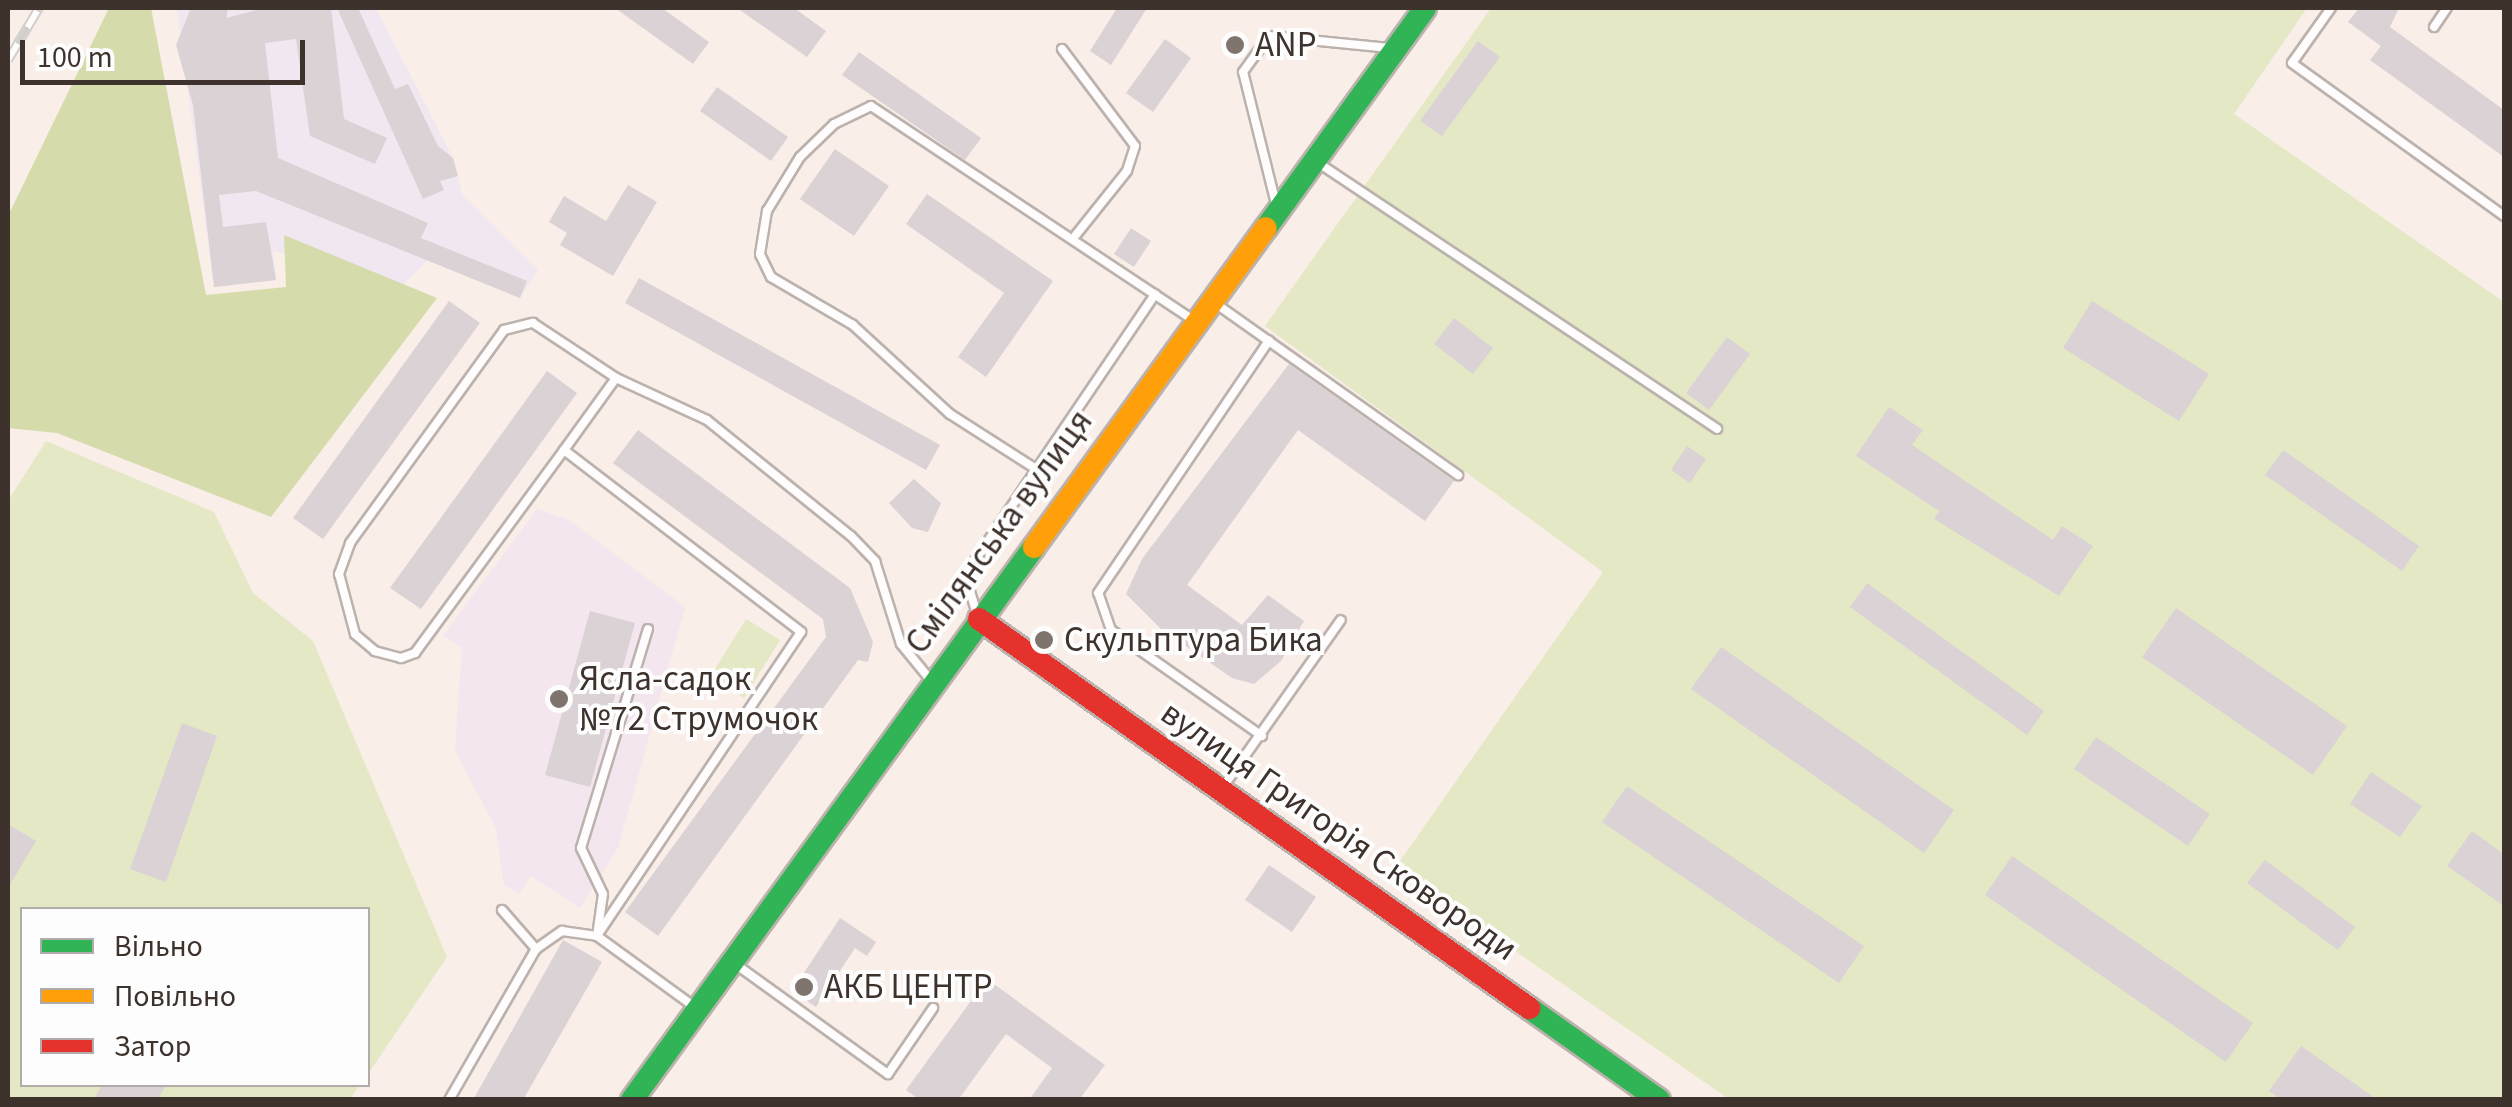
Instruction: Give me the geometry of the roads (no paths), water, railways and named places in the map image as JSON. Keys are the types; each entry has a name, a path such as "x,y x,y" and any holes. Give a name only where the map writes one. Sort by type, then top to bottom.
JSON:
{"main road":[{"name":"Смілянська вулиця","path":"632,1100 1424,8"},
{"name":"вулиця Григорія Сковороди","path":"978,618 1659,1100"}],"lane":[{"path":"2330,8 2292,63 2504,216"},
{"path":"2434,27 2447,8"},
{"path":"1277,208 1243,72 1269,36 1394,48"},
{"path":"1062,49 1135,146 1127,171 1076,236"},
{"path":"1039,472 950,414 852,325 771,277 760,254 767,212 800,158 834,124 871,106 1076,236 1195,322"},
{"path":"1313,160 1717,429"},
{"path":"978,618 964,575 1039,472 1156,294"},
{"path":"1211,300 1458,475"},
{"path":"616,378 415,653 400,658 375,651 355,634 339,574 350,543 504,330 532,323 616,378 707,420 851,536 875,561 900,644 932,683"},
{"path":"1262,736 1111,630 1098,593 1269,340"},
{"path":"564,450 802,632 597,936"},
{"path":"1220,790 1341,620"},
{"path":"597,936 602,894 581,848 648,629"},
{"path":"502,910 536,949"},
{"path":"448,1100 536,949 562,932 597,936 696,1008"},
{"path":"730,961 888,1074 934,1008"}],"railway":[{"path":"8,60 39,8"}],"place":[{"name":"ANP","path":"1235,45"},
{"name":"Cкульптура Бика","path":"1044,640"},
{"name":"Ясла-садок №72 Струмочок","path":"559,699"},
{"name":"АКБ ЦЕНТР","path":"804,987"}]}
